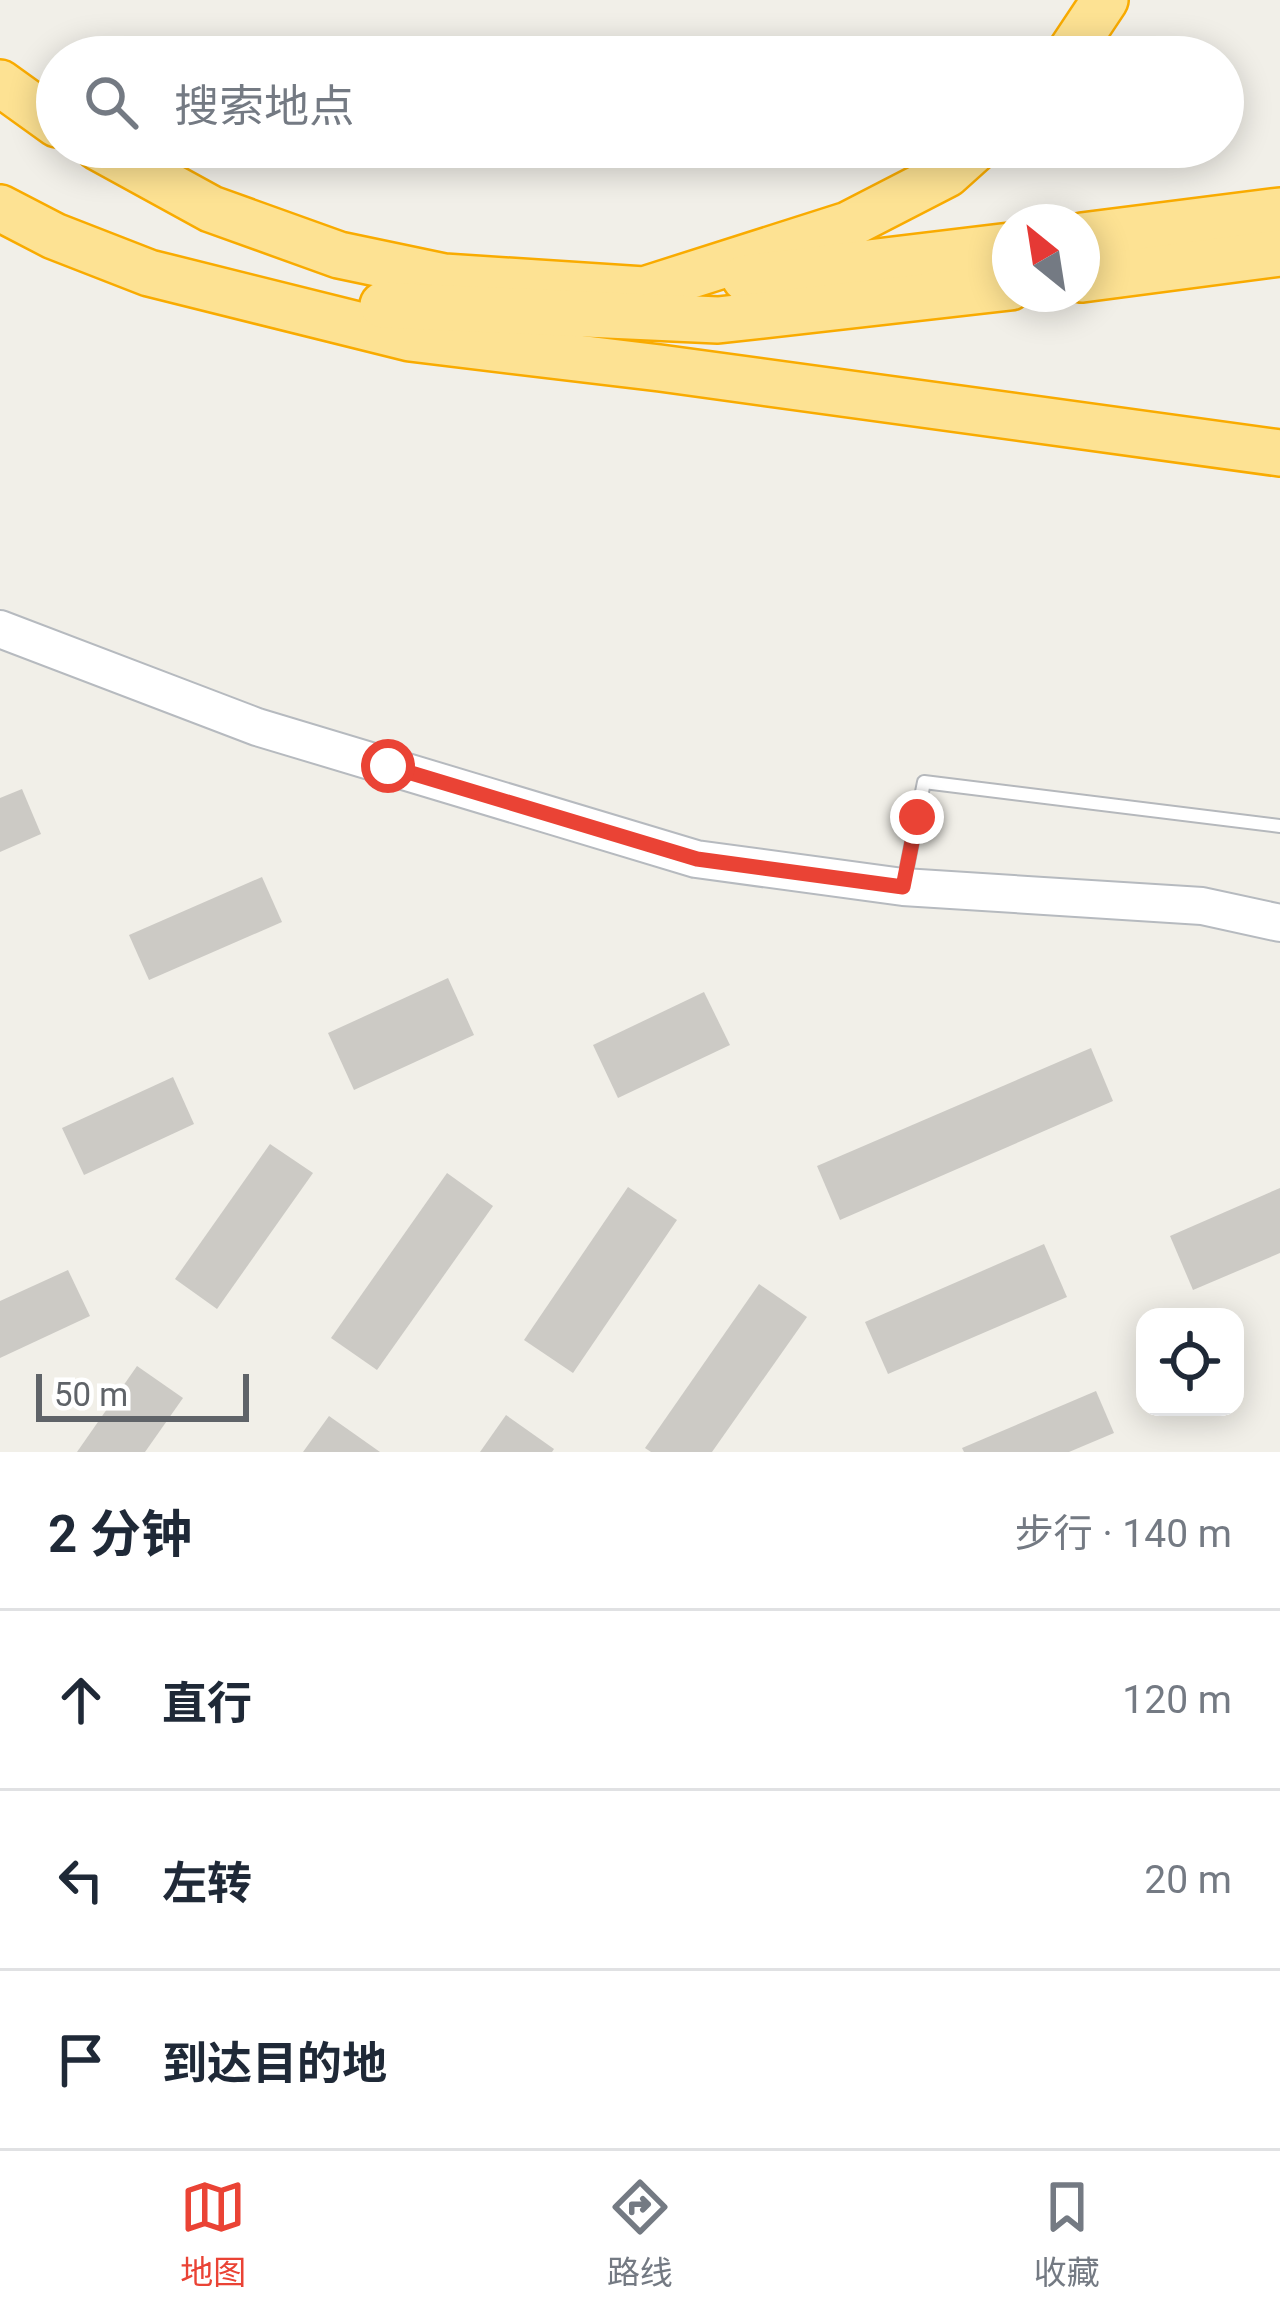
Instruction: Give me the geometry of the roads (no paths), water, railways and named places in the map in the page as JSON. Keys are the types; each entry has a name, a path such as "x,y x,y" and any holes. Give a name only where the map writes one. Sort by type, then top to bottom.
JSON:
{"highway":[{"path":"1081,36 1106,0"},
{"path":"0,83 36,109"},
{"path":"136,168 211,209 339,255 444,277 644,290 992,248"},
{"path":"644,290 848,225 954,168"},
{"path":"0,208 54,236 149,273 410,338 1280,454"},
{"path":"1100,273 1280,211"},
{"path":"1100,238 1280,253"},
{"path":"149,273 405,308 718,320 992,289"}],"street":[{"path":"0,629 257,727 697,859 903,887 1202,906 1280,923"}],"lane":[{"path":"903,887 924,782 1280,826"}]}
